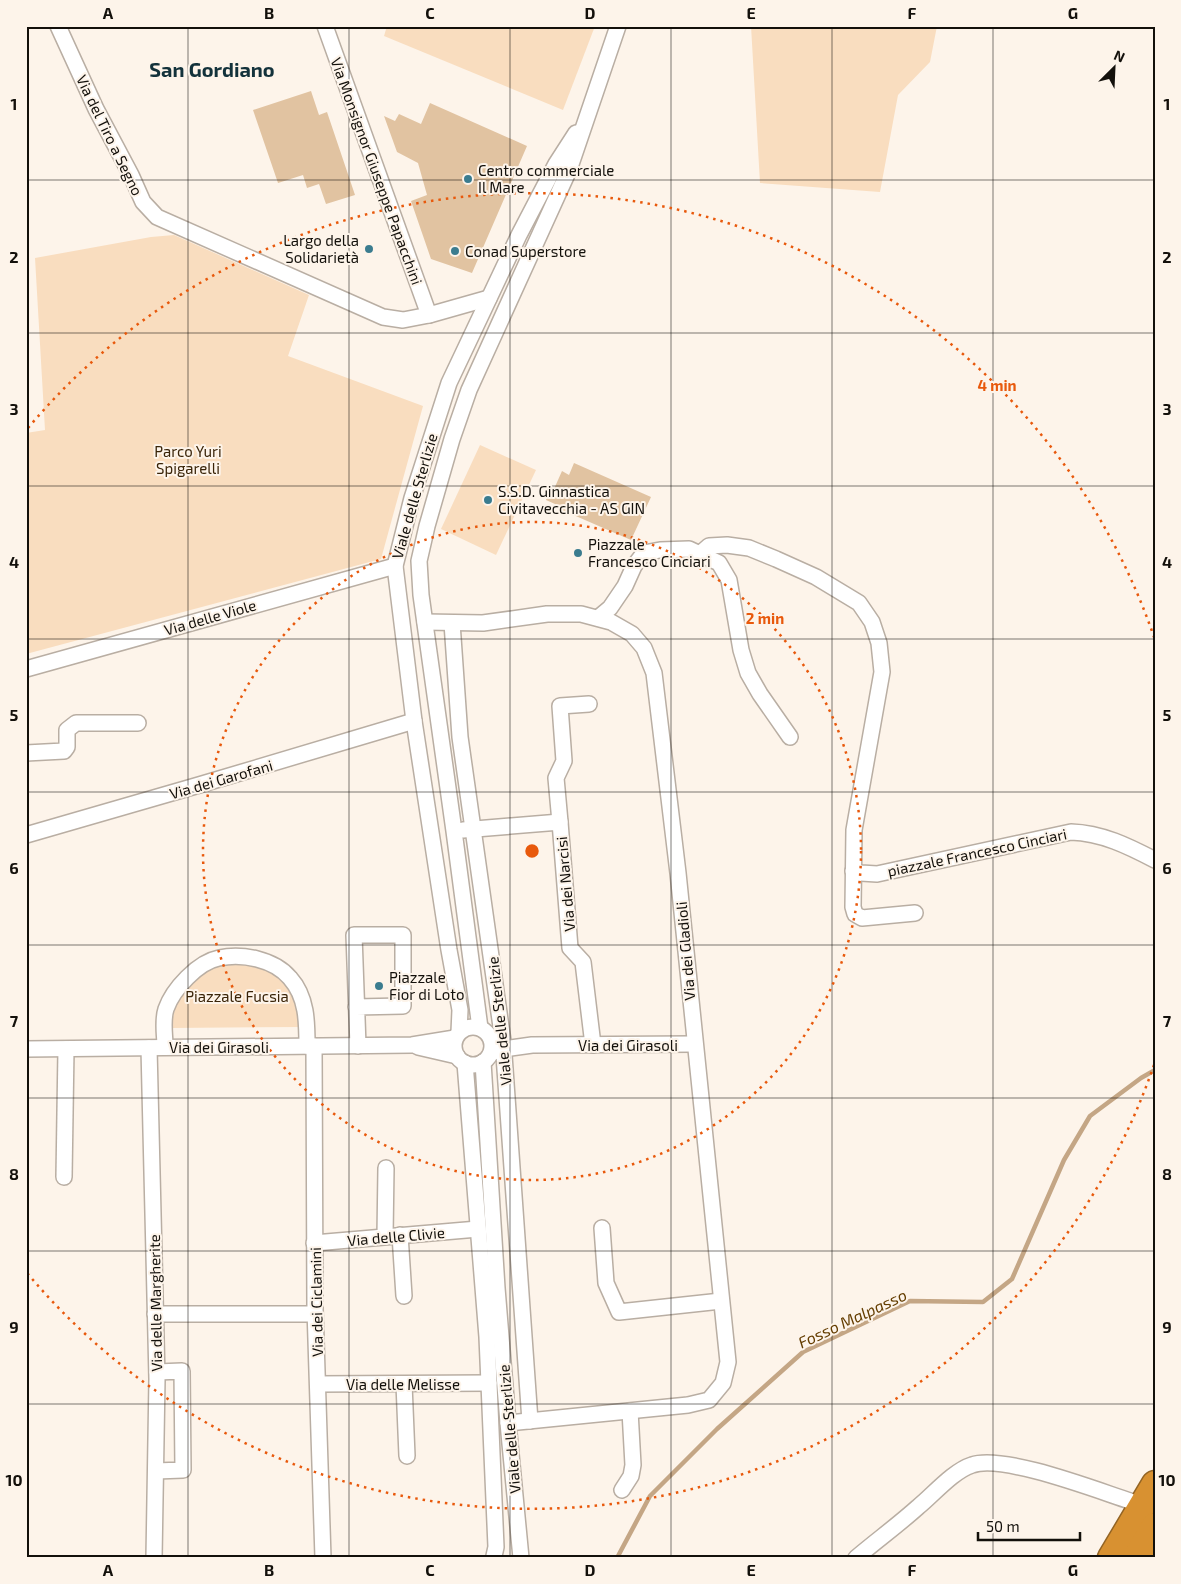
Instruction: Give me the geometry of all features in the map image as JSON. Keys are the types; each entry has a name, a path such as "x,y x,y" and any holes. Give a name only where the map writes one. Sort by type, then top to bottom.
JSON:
{"highway":[{"path":"1112,1558 1155,1484"},
{"path":"1136,1558 1155,1526"}],"street":[{"name":"Via del Tiro a Segno","path":"58,26 96,109 143,202 157,217 383,317 404,320 489,298"},
{"name":"Via Monsignor Giuseppe Papacchini","path":"326,26 428,315"},
{"name":"Viale delle Sterlizie","path":"520,1558 497,1288 492,1045 454,831 421,595 419,561 452,439 469,390 569,170 618,26"},
{"name":"Viale delle Sterlizie","path":"493,1557 496,1547 489,1383 478,1229 461,1060 454,1046 460,1010 447,941 414,721 395,566 412,498 449,383 519,235 556,164 589,113"},
{"path":"701,553 710,546 728,545 750,548 776,558 816,577 859,603 872,622 879,643 882,672 854,830 852,907 855,914 862,918 914,914"},
{"path":"598,618 610,608 625,586 634,566 644,554 660,550 689,549 719,562 729,580 741,650 748,673 790,737"},
{"name":"Via delle Viole","path":"26,669 395,566"},
{"name":"Via dei Gladioli","path":"425,622 483,623 547,614 581,614 611,622 632,634 644,648 654,673 678,873 728,1362 723,1383 709,1400 688,1405 508,1423"},
{"name":"Viale delle Sterlizie","path":"452,623 460,737 473,829 492,1045 530,1421"},
{"path":"560,822 556,778 564,761 560,706 589,704"},
{"name":"Via dei Garofani","path":"26,835 199,786 414,721"},
{"path":"26,753 64,751 67,747 67,730 76,723 138,722"},
{"name":"Via dei Narcisi","path":"454,831 560,822 570,948 584,962 593,1045"},
{"name":"piazzale Francesco Cinciari","path":"853,871 877,874 1071,832 1088,832 1109,838 1155,860"},
{"path":"356,1007 403,1006 403,935 354,936 356,1007 358,1046"},
{"path":"165,1047 164,1024 166,1009 187,978 201,966 219,958 238,957 255,958 272,964 290,976 303,1000 310,1046"},
{"name":"Via dei Girasoli","path":"26,1049 412,1045 457,1035 465,1028 492,1045 694,1044"},
{"name":"Via dei Girasoli","path":"412,1045 473,1065 492,1045"},
{"name":"Via dei Ciclamini","path":"310,1046 315,1314 323,1558"},
{"name":"Via delle Margherite","path":"148,1048 157,1372 154,1558"},
{"path":"64,1177 66,1049"},
{"path":"386,1168 393,1236 404,1296"},
{"path":"602,1228 606,1283 619,1312 721,1301"},
{"name":"Via delle Clivie","path":"314,1243 478,1229"},
{"path":"155,1314 315,1314"},
{"path":"156,1471 183,1470 182,1371 157,1372"},
{"name":"Via delle Melisse","path":"318,1384 489,1383"},
{"path":"404,1384 407,1456"},
{"path":"622,1490 631,1476 634,1465 630,1411"},
{"path":"856,1558 918,1508 958,1472 972,1464 992,1463 1026,1468 1130,1501"},
{"path":"493,1557 508,1552 520,1558"}],"green space":[{"path":"387,26 595,26 563,110 384,36"},
{"path":"751,26 937,26 930,62 898,95 880,192 760,183"},
{"name":"Parco Yuri Spigarelli","path":"174,235 309,295 288,356 423,406 381,559 26,654 26,433 45,430 35,258 151,237"},
{"name":"S.S.D. Ginnastica Civitavecchia - AS GIN","path":"480,445 536,470 496,555 441,529"},
{"name":"Piazzale Fucsia","path":"243,963 260,968 284,981 295,995 303,1027 171,1028 179,998 190,982 206,970 219,965"}],"building":[{"path":"311,91 319,115 327,112 355,195 326,204 319,184 307,188 303,175 278,183 253,110"},
{"name":"Centro commerciale Il Mare","path":"430,103 527,146 472,273 431,259 411,201 427,195 418,163 397,152 384,116 395,121 399,114 421,124"},
{"path":"574,463 651,497 631,540 555,507 555,504 546,500 551,488 554,489 562,471 569,475"}],"waterway":[{"name":"Fosso Malpasso","path":"617,1558 650,1496 717,1429 803,1352 910,1301 983,1302 1012,1279 1064,1160 1090,1116 1141,1078 1155,1070"}],"place":[{"name":"Centro commerciale Il Mare","path":"468,179"},
{"name":"Largo della Solidarietà","path":"369,249"},
{"name":"Conad Superstore","path":"455,251"},
{"name":"S.S.D. Ginnastica Civitavecchia - AS GIN","path":"488,500"},
{"name":"Piazzale Francesco Cinciari","path":"578,553"},
{"name":"Piazzale Fior di Loto","path":"379,986"}],"district":[{"name":"San Gordiano","path":"212,69"}]}
